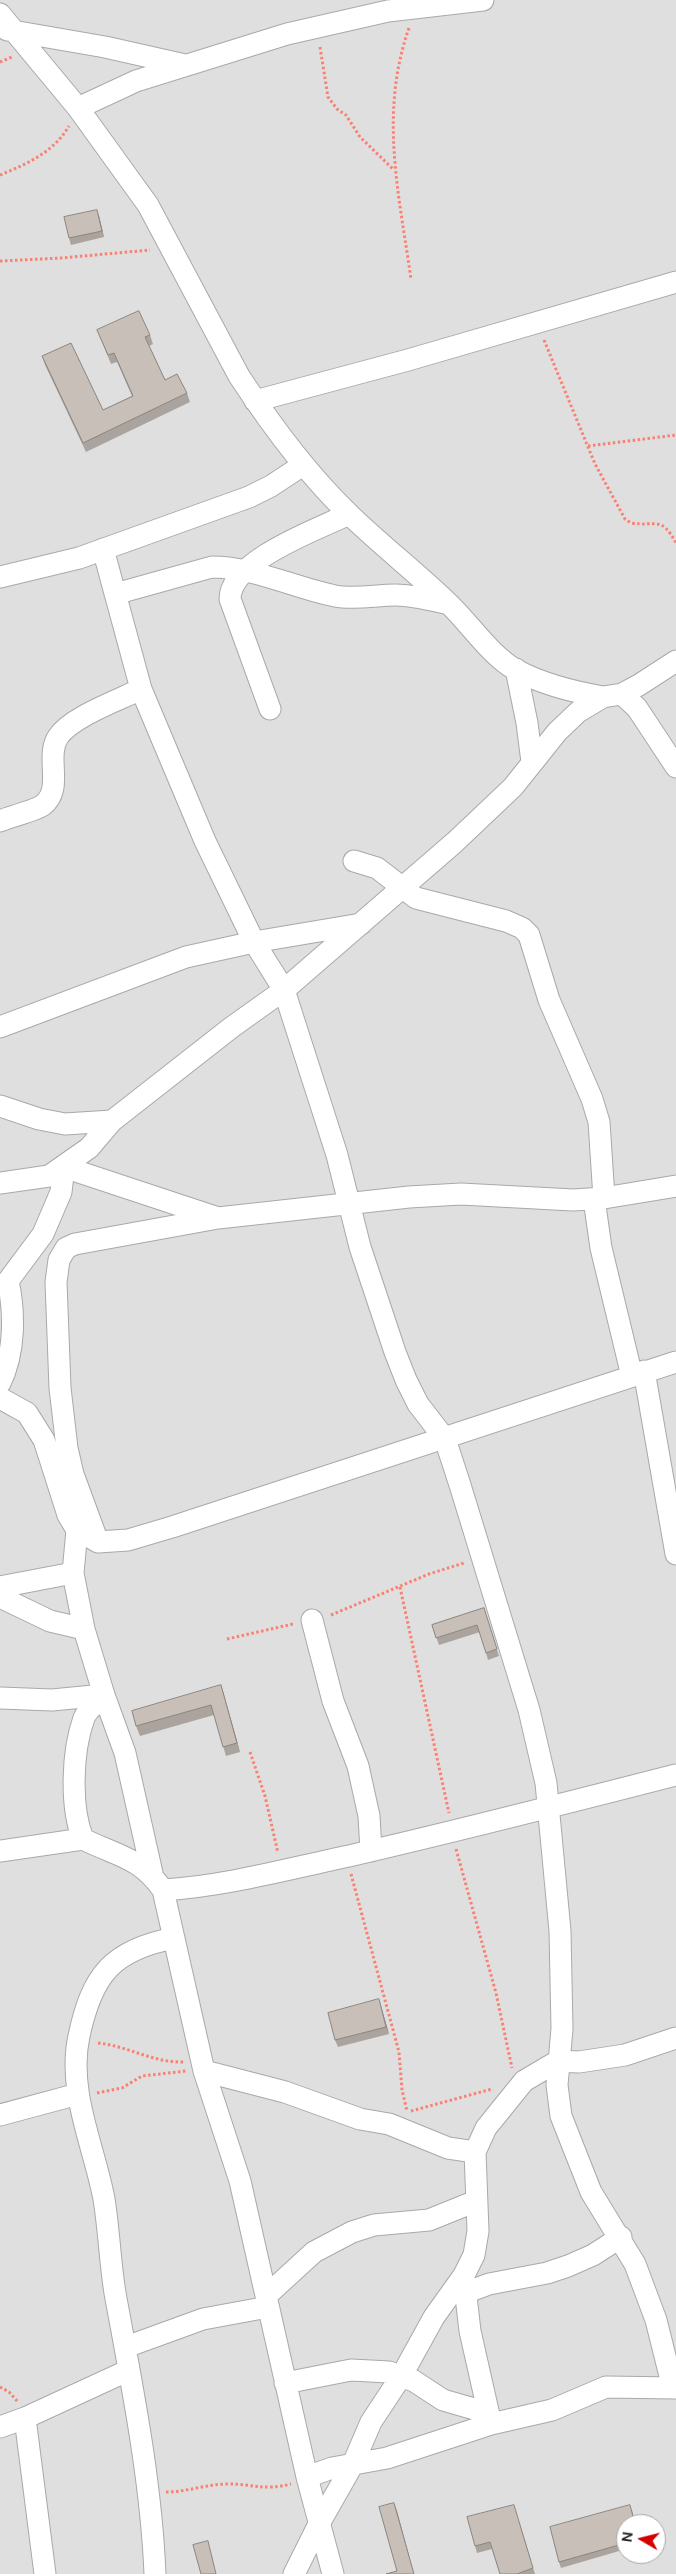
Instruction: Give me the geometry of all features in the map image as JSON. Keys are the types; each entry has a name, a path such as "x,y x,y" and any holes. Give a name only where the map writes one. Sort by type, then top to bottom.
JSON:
{"street":[{"path":"78,108 136,81 316,26 388,11 483,0"},
{"path":"0,14 7,30 78,108 148,205 255,400 303,465 349,514 449,604 488,646 516,669 575,692 612,696 637,708 676,766"},
{"path":"7,30 105,47 185,66"},
{"path":"255,400 539,323 676,282"},
{"path":"0,577 62,563 249,497 271,486 303,465"},
{"path":"270,708 230,599 230,590 246,570 284,544 349,514"},
{"path":"103,549 141,689 188,802 254,942 284,990 337,1155 360,1247 406,1380 418,1404 445,1439 532,1719 540,1753 549,1808 557,1888 562,1979 562,2029 558,2061 558,2102 565,2131 591,2192 635,2264 656,2320 675,2388 606,2387 552,2410 490,2418 387,2458 332,2468 307,2477"},
{"path":"115,594 212,567 246,570 273,581 334,596 360,599 405,595 449,604"},
{"path":"0,1183 49,1176 89,1148 112,1121 225,1033 284,990 493,808 513,788 557,732 578,712 612,696 676,661"},
{"path":"516,669 527,723 532,762"},
{"path":"0,820 42,806 51,796 54,785 53,747 60,735 77,721 141,689"},
{"path":"354,861 377,868 416,898 506,921 522,928 529,935 549,1000 589,1092 599,1122 601,1248 638,1374 676,1554"},
{"path":"0,1027 186,957 254,942 361,924"},
{"path":"0,1106 39,1119 65,1124 112,1121"},
{"path":"64,1167 218,1218"},
{"path":"0,1383 7,1360 14,1309 8,1280 43,1234 60,1192 64,1167"},
{"path":"98,1542 73,1474 67,1448 60,1388 56,1282 59,1260 66,1248 75,1244 218,1218 409,1197 461,1194 573,1200 599,1198 676,1186"},
{"path":"0,1398 27,1412 44,1440 68,1515 77,1530 98,1542 128,1540 172,1527 289,1487 445,1439 676,1362"},
{"path":"77,1530 73,1574 84,1629 104,1695 125,1753 157,1881 174,1938 203,2066 240,2181 307,2477 334,2574"},
{"path":"0,1587 73,1574"},
{"path":"0,1597 50,1621 84,1629"},
{"path":"312,1620 333,1701 358,1766 369,1816 371,1851"},
{"path":"0,1698 52,1700 104,1695"},
{"path":"83,1839 78,1826 73,1784 77,1753 84,1717 104,1695"},
{"path":"0,1851 83,1839 104,1850 131,1859 157,1881 197,1887 282,1871 371,1851 676,1775"},
{"path":"155,2574 150,2492 110,2263 104,2201 78,2094 77,2059 79,2037 96,1985 109,1967 129,1951 174,1938"},
{"path":"490,2418 470,2331 465,2284 477,2244 475,2152 486,2128 519,2082 558,2061 579,2062 625,2055 676,2038"},
{"path":"203,2066 360,2119 389,2124 448,2148 475,2152"},
{"path":"0,2115 78,2094"},
{"path":"126,2347 203,2319 267,2302 314,2252 352,2232 374,2225 429,2220 476,2201"},
{"path":"294,2574 320,2522 354,2464 371,2422 402,2375 434,2317 465,2284 489,2284 547,2273 593,2255 620,2237"},
{"path":"0,2427 25,2418 129,2370"},
{"path":"285,2383 351,2370 402,2375 443,2400 490,2418"},
{"path":"25,2418 45,2574"}],"path":[{"path":"411,279 394,170 395,82 402,49 416,9"},
{"path":"316,26 328,96 336,108 346,115 360,137 394,170"},
{"path":"0,175 38,157 55,145 78,108"},
{"path":"0,261 61,258 170,248"},
{"path":"539,323 550,359 588,446 625,519 631,523 657,522 663,524 676,543"},
{"path":"588,446 676,435"},
{"path":"228,1639 312,1620 346,1610 429,1574 482,1558"},
{"path":"400,1586 452,1832 519,2082 408,2112"},
{"path":"250,1752 265,1796 282,1871"},
{"path":"347,1856 399,2052 402,2090 408,2112 412,2118"},
{"path":"79,2037 132,2050 164,2062 203,2066"},
{"path":"78,2094 115,2091 142,2076 203,2066"},
{"path":"150,2492 191,2491 227,2484 269,2489 307,2477"}],"shaded area":[{"path":"0,0 676,0 676,2574 0,2574"}],"building":[{"path":"97,210 102,231 69,238 64,217"},
{"path":"139,311 150,335 145,337 165,380 177,374 187,393 83,443 42,356 71,343 103,410 133,396 114,353 108,355 97,330"},
{"path":"484,1608 497,1649 486,1653 477,1625 436,1638 432,1625"},
{"path":"221,1685 237,1743 223,1747 211,1705 136,1726 132,1711"},
{"path":"379,1999 386,2027 335,2040 328,2013"},
{"path":"394,2503 414,2574 386,2574 397,2571 379,2507"},
{"path":"514,2505 533,2568 517,2574 500,2574 490,2542 475,2546 467,2517"},
{"path":"630,2505 632,2514 616,2514 616,2546 559,2562 550,2527"},
{"path":"208,2541 216,2574 201,2574 193,2545"}]}
